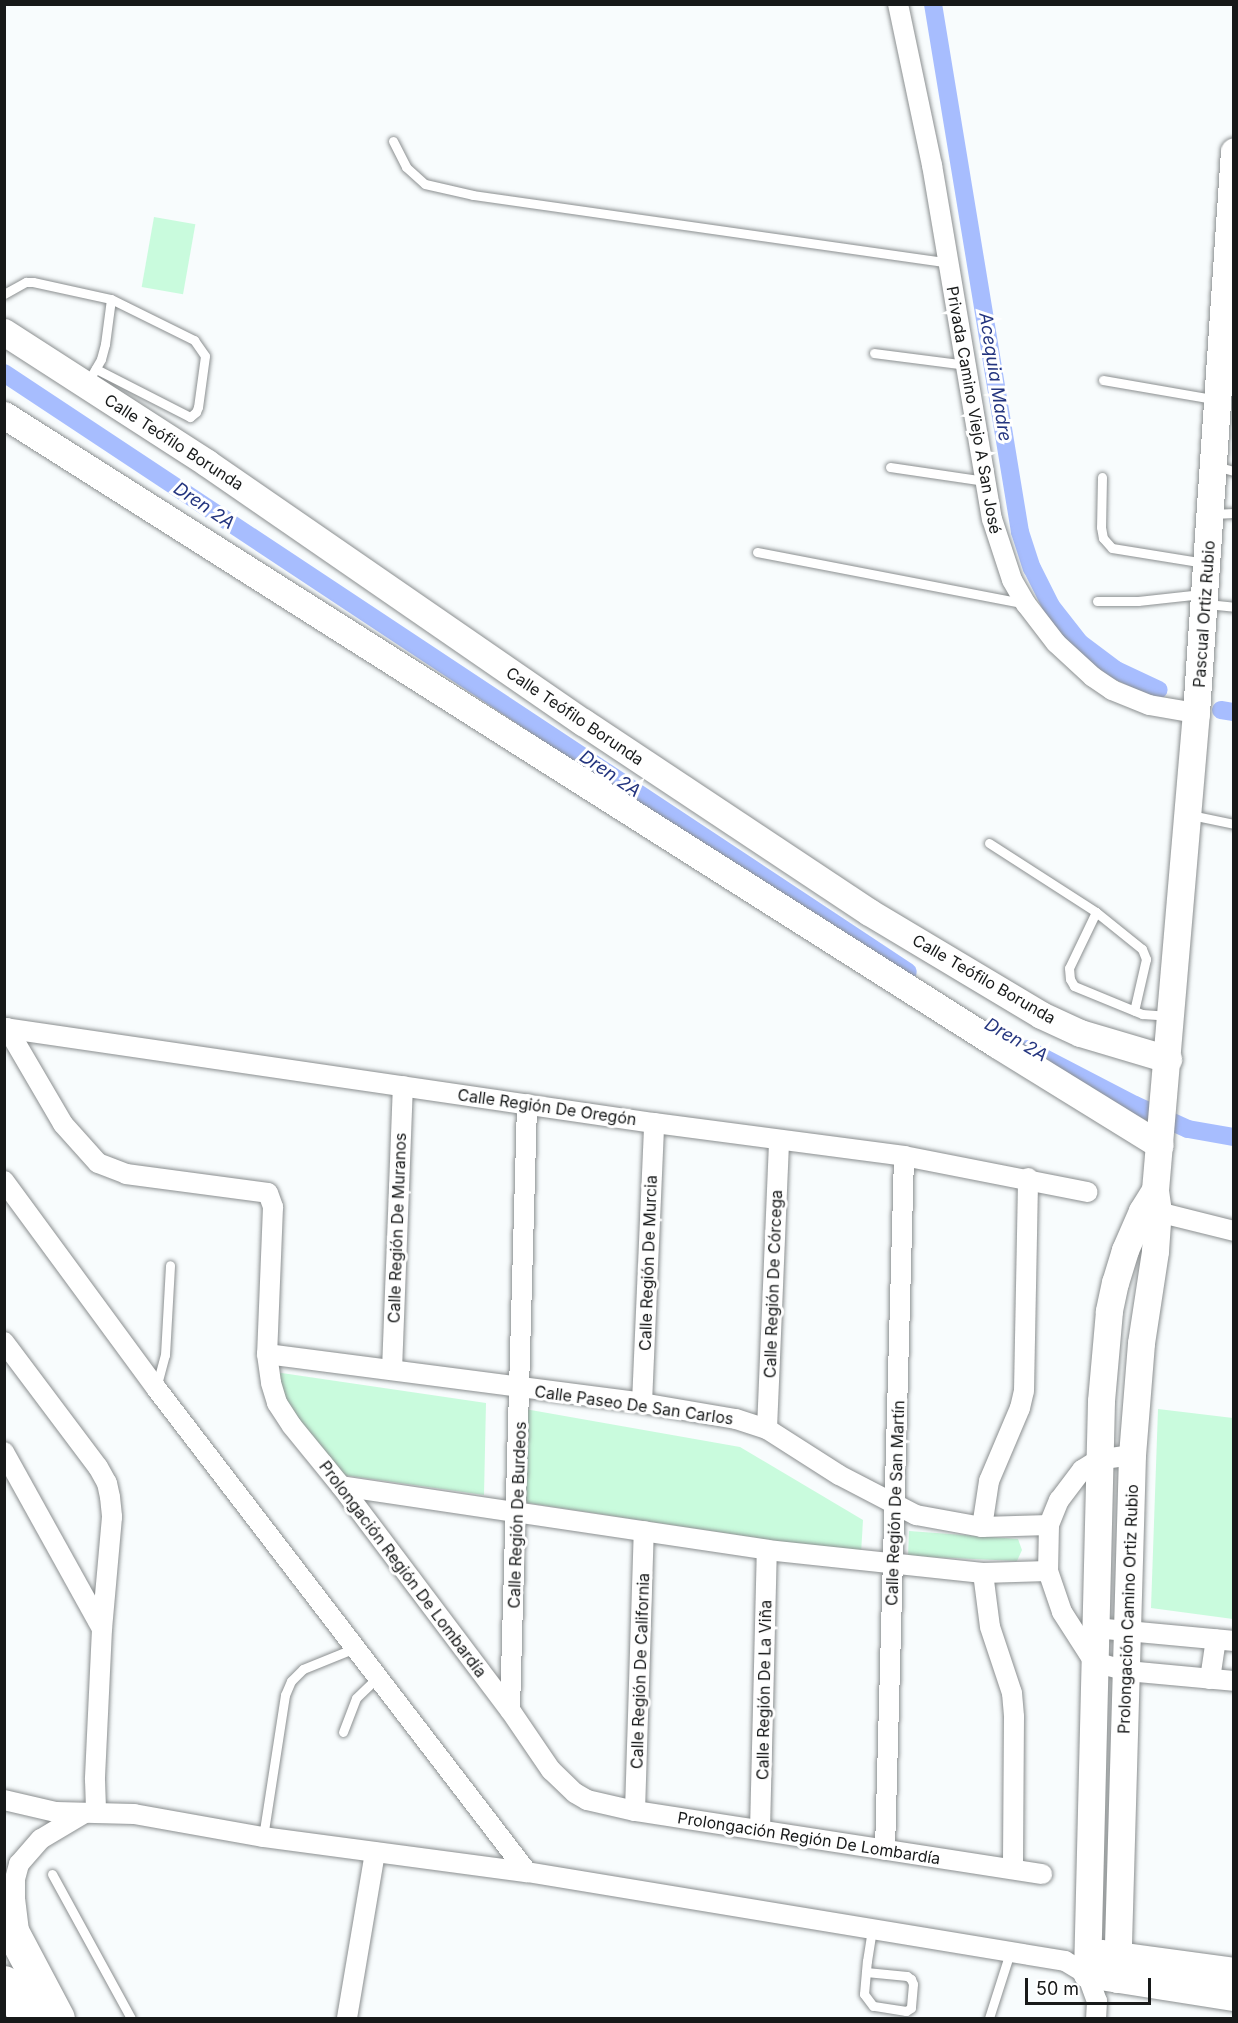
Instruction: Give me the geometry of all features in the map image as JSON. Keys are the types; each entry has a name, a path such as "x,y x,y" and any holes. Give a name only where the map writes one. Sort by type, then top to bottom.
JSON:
{"highway":[{"path":"4,1916 58,2019"},
{"path":"4,1982 27,2019"}],"street":[{"name":"Privada Camino Viejo A San José","path":"898,4 932,165 985,481 1001,553 1012,580 1026,604 1056,643 1103,684 1149,705 1196,713"},
{"name":"Pascual Ortiz Rubio","path":"1152,1204 1167,1068 1207,564 1222,514 1224,468 1219,400 1229,313 1233,151"},
{"name":"Calle Teófilo Borunda","path":"4,332 89,376 207,463 593,729 869,912 1041,1015 1167,1068"},
{"path":"4,415 998,1045 1161,1134"},
{"name":"Calle Región De Oregón","path":"5,1028 654,1123 904,1156 1028,1178 1088,1192"},
{"name":"Prolongación Región De Lombardía","path":"5,1028 63,1124 98,1163 126,1174 268,1193 273,1207 267,1354 271,1383 278,1402 292,1426 341,1486 510,1710 551,1770 575,1793 587,1800 635,1811 1042,1874"},
{"name":"Calle Región De Muranos","path":"392,1370 403,1086"},
{"name":"Calle Región De Burdeos","path":"510,1710 518,1510 527,1104"},
{"name":"Calle Región De Murcia","path":"642,1403 654,1123"},
{"name":"Calle Región De Córcega","path":"767,1429 779,1140"},
{"name":"Calle Región De San Martín","path":"885,1850 904,1156"},
{"path":"982,1527 989,1481 1020,1408 1024,1391 1028,1178"},
{"path":"4,1181 156,1388 527,1872"},
{"path":"1152,1204 1233,1231"},
{"name":"Prolongación Camino Ortiz Rubio","path":"1097,2010 1118,1967 1132,1455 1141,1343 1155,1251 1152,1204"},
{"name":"Prolongación Camino Ortiz Rubio","path":"1097,2010 1080,1962 1094,1662 1098,1460 1109,1311 1125,1250 1152,1204"},
{"path":"4,1342 107,1483 112,1517 102,1629 95,1780 89,1814"},
{"name":"Calle Paseo De San Carlos","path":"267,1354 642,1403 736,1419 767,1429 839,1475 895,1507 933,1519 982,1527 1049,1525"},
{"path":"4,1452 102,1629"},
{"path":"1132,1455 1098,1460 1068,1485 1059,1500 1049,1525 1048,1571 1062,1612 1094,1662 1127,1671 1233,1681"},
{"path":"341,1486 518,1510 768,1550 983,1573 1048,1571"},
{"name":"Calle Región De California","path":"635,1811 644,1531"},
{"name":"Calle Región De La Viña","path":"760,1830 768,1550"},
{"path":"983,1573 990,1627 1012,1693 1014,1717 1013,1869"},
{"path":"1095,1628 1225,1640 1210,1679"},
{"path":"4,1800 56,1812 134,1814 263,1837 527,1872 1080,1962 1118,1967 1233,1971"},
{"path":"21,1947 15,1900 15,1879 19,1864 41,1839 89,1814"},
{"path":"347,2019 375,1852"},
{"path":"1118,1967 1233,1997"}],"lane":[{"path":"393,141 400,159 419,180 425,184 473,195 948,263"},
{"path":"4,294 26,282 33,282 111,299 162,322 194,340 205,356 196,412 193,416 184,417 89,376 105,344 111,299"},
{"path":"874,353 966,365"},
{"path":"1103,380 1219,400"},
{"path":"890,467 985,481"},
{"path":"1102,477 1101,527 1103,538 1112,548 1207,564"},
{"path":"757,552 1026,604"},
{"path":"1097,601 1204,598 1233,607"},
{"path":"1188,815 1233,824"},
{"path":"989,843 1096,912 1145,953 1146,959 1134,1011"},
{"path":"1096,912 1069,968 1070,979 1074,986 1142,1014 1171,1016"},
{"path":"156,1388 165,1355 170,1265"},
{"path":"263,1837 285,1695 291,1681 303,1669 356,1648"},
{"path":"343,1732 356,1698 378,1677"},
{"path":"52,1874 131,2019"},
{"path":"866,1972 907,1976 911,1979 913,1984 911,2008 906,2011 873,2006 864,1994 866,1972 872,1929"},
{"path":"989,2019 1010,1952"}],"green space":[{"path":"154,217 195,224 183,294 142,287"},
{"path":"268,1371 486,1403 484,1495 329,1473"},
{"path":"508,1406 740,1447 863,1520 861,1554 509,1500"},
{"path":"1158,1409 1233,1418 1233,1619 1151,1608"},
{"path":"909,1531 1018,1539 1022,1550 1017,1561 908,1556"}],"waterway":[{"name":"Acequia Madre","path":"933,4 1020,532 1032,568 1051,606 1080,643 1116,670 1159,690"},
{"name":"Dren 2A","path":"4,373 908,972"},
{"path":"1221,710 1234,712"},
{"name":"Dren 2A","path":"1027,1049 1135,1105 1188,1129 1234,1137"}]}
